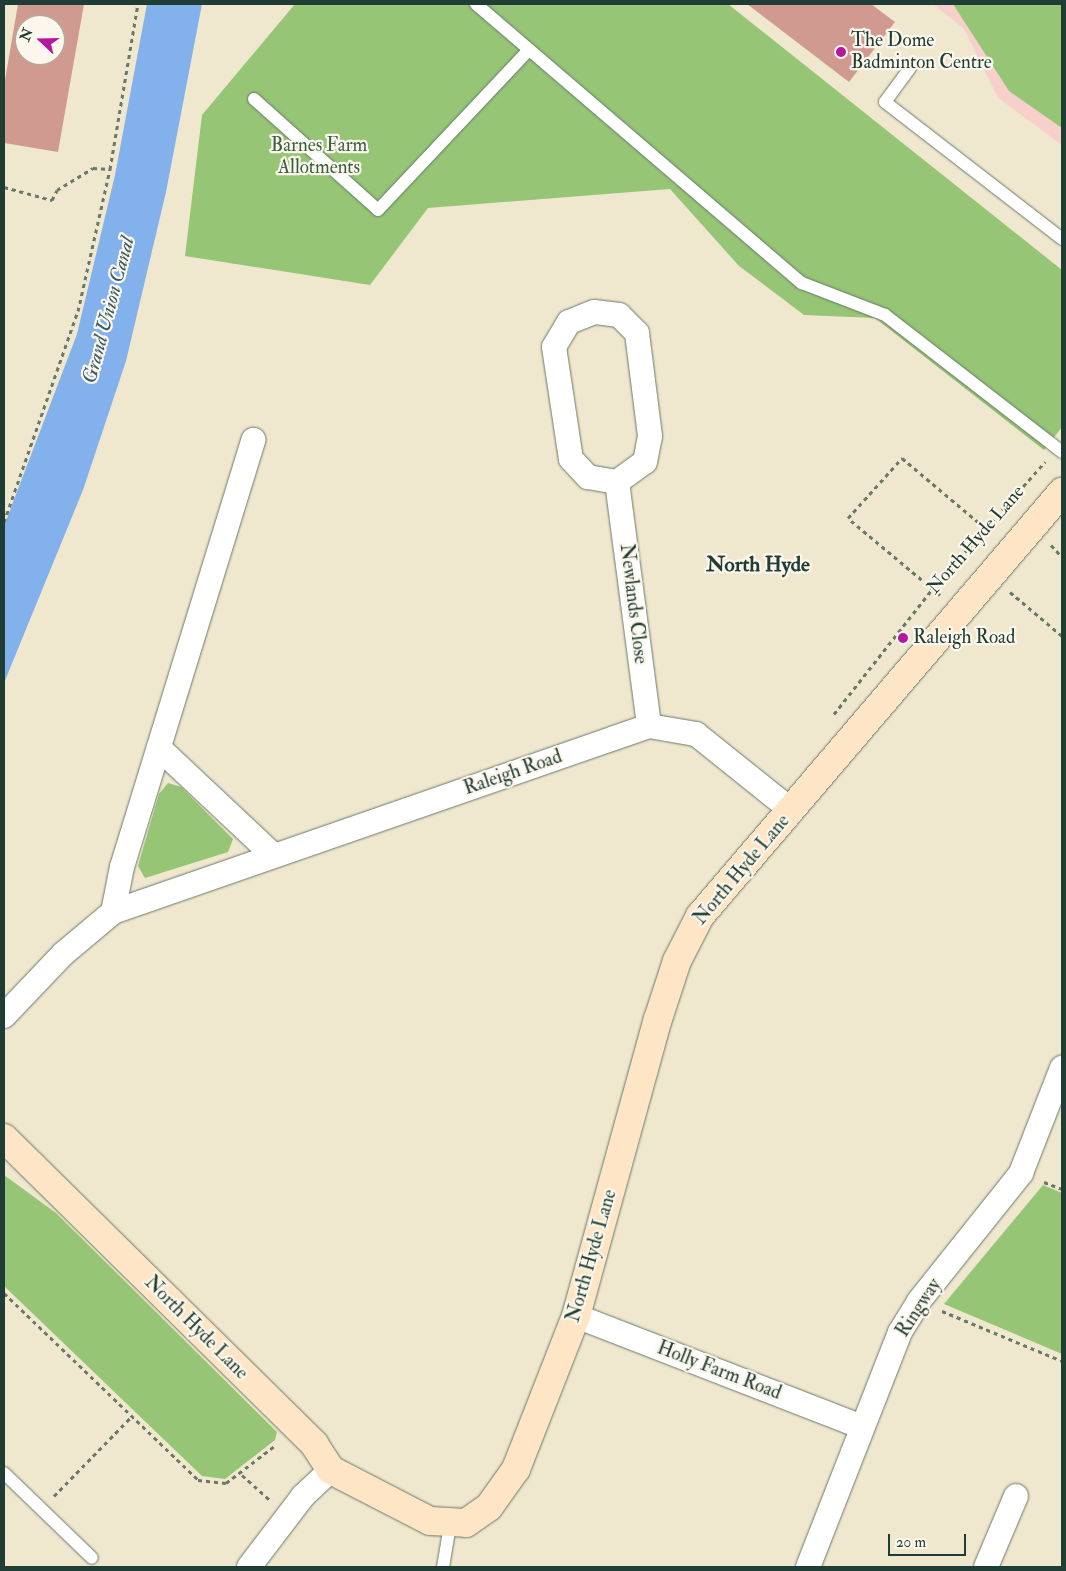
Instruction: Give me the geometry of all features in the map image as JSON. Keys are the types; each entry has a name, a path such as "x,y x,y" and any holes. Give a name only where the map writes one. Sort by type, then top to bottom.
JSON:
{"street":[{"path":"594,312 619,315 637,333 650,436 646,462 618,482 588,477 571,459 554,347 569,322 594,312"},
{"path":"113,912 122,866 253,440"},
{"name":"Newlands Close","path":"618,482 649,726"},
{"name":"North Hyde Lane","path":"4,1138 296,1427 330,1470 399,1507 450,1525 466,1523 504,1490 576,1316 677,961 700,916 792,811 1062,492"},
{"name":"Raleigh Road","path":"4,1016 63,954 113,912 272,854 649,726 696,734 792,811"},
{"path":"159,748 272,854"},
{"name":"Ringway","path":"808,1567 900,1332 919,1301 1021,1173 1062,1068"},
{"name":"Holly Farm Road","path":"576,1316 862,1427"},
{"path":"249,1567 288,1516 330,1470"},
{"path":"986,1567 1016,1496"}],"lane":[{"path":"476,4 802,283 885,315 1057,453"},
{"path":"254,99 378,210 529,50"},
{"path":"910,68 885,102 1062,239"},
{"path":"4,1473 92,1558"},
{"path":"443,1567 450,1525"}],"path":[{"path":"4,522 78,311 110,169 138,4"},
{"path":"4,187 52,200 57,190 94,168 110,169"},
{"name":"North Hyde Lane","path":"831,718 933,588 985,528 1057,453"},
{"path":"960,611 848,518 902,458 1012,550"},
{"path":"990,576 1062,636"},
{"path":"4,1292 198,1480 213,1485 242,1475 296,1427"},
{"path":"919,1301 1062,1362"},
{"path":"42,1509 132,1416"},
{"path":"242,1475 288,1516"}],"shaded area":[{"path":"933,4 1062,4 1062,145 998,98 964,29"}],"green space":[{"name":"Barnes Farm Allotments","path":"295,4 728,4 1062,270 1062,427 1044,450 875,318 804,315 739,266 670,189 428,208 370,285 185,256 202,115"},
{"path":"953,4 1062,4 1062,128 1009,91"},
{"path":"168,783 181,787 233,839 228,852 145,878 138,866 159,794"},
{"path":"4,1175 56,1213 277,1432 275,1440 225,1479 202,1476 4,1286"},
{"path":"1043,1185 1062,1193 1062,1354 944,1304"}],"water":[{"name":"Grand Union Canal","path":"147,4 202,4 166,192 126,361 83,490 4,683 4,526 77,334 115,175"}],"building":[{"path":"18,4 84,4 58,152 4,143 4,86 15,22 15,65 65,65 65,15 16,15"},
{"name":"The Dome Badminton Centre","path":"747,4 871,4 895,22 849,82"}],"place":[{"name":"The Dome Badminton Centre","path":"841,52"},
{"name":"Raleigh Road","path":"903,638"}],"district":[{"name":"North Hyde","path":"758,565"}]}
